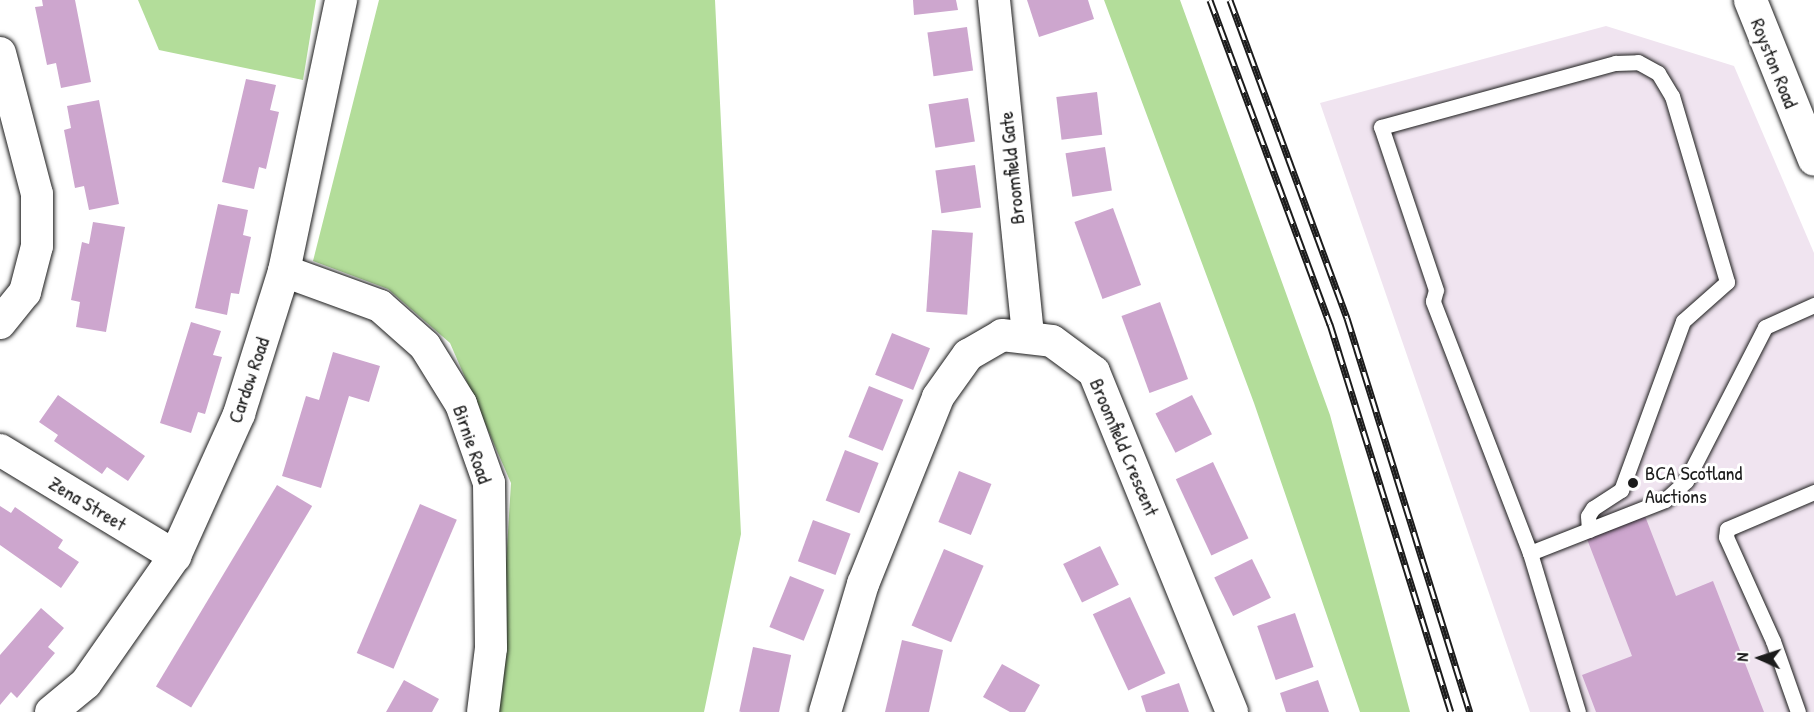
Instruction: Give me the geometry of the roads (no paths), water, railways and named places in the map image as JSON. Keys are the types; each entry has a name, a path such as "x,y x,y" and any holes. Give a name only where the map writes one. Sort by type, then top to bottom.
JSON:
{"street":[{"name":"Cardow Road","path":"51,712 86,683 175,556 239,414 284,272 341,0"},
{"name":"Broomfield Gate","path":"994,0 1028,336"},
{"name":"Royston Road","path":"1754,10 1814,159"},
{"path":"0,53 37,194 37,246 25,292 0,323"},
{"name":"Birnie Road","path":"284,272 380,306 425,346 461,404 489,483 491,648 483,712"},
{"name":"Broomfield Crescent","path":"825,712 863,584 938,397 968,355 1002,335 1028,336 1052,341 1094,372 1232,712"},
{"name":"Zena Street","path":"0,450 175,556"}],"lane":[{"path":"1578,712 1530,552 1433,301 1436,290 1381,127 1615,63 1638,62 1658,73 1672,96 1727,282 1683,321 1621,490 1593,508 1588,516 1589,530"},
{"path":"1530,552 1665,500 1686,481 1765,327 1814,304"},
{"path":"1798,712 1773,641 1726,537 1727,529 1814,492"}],"railway":[{"path":"1210,0 1330,324 1451,712"},
{"path":"1230,0 1347,318 1470,712"}],"place":[{"name":"BCA Scotland Auctions","path":"1633,483"}]}
